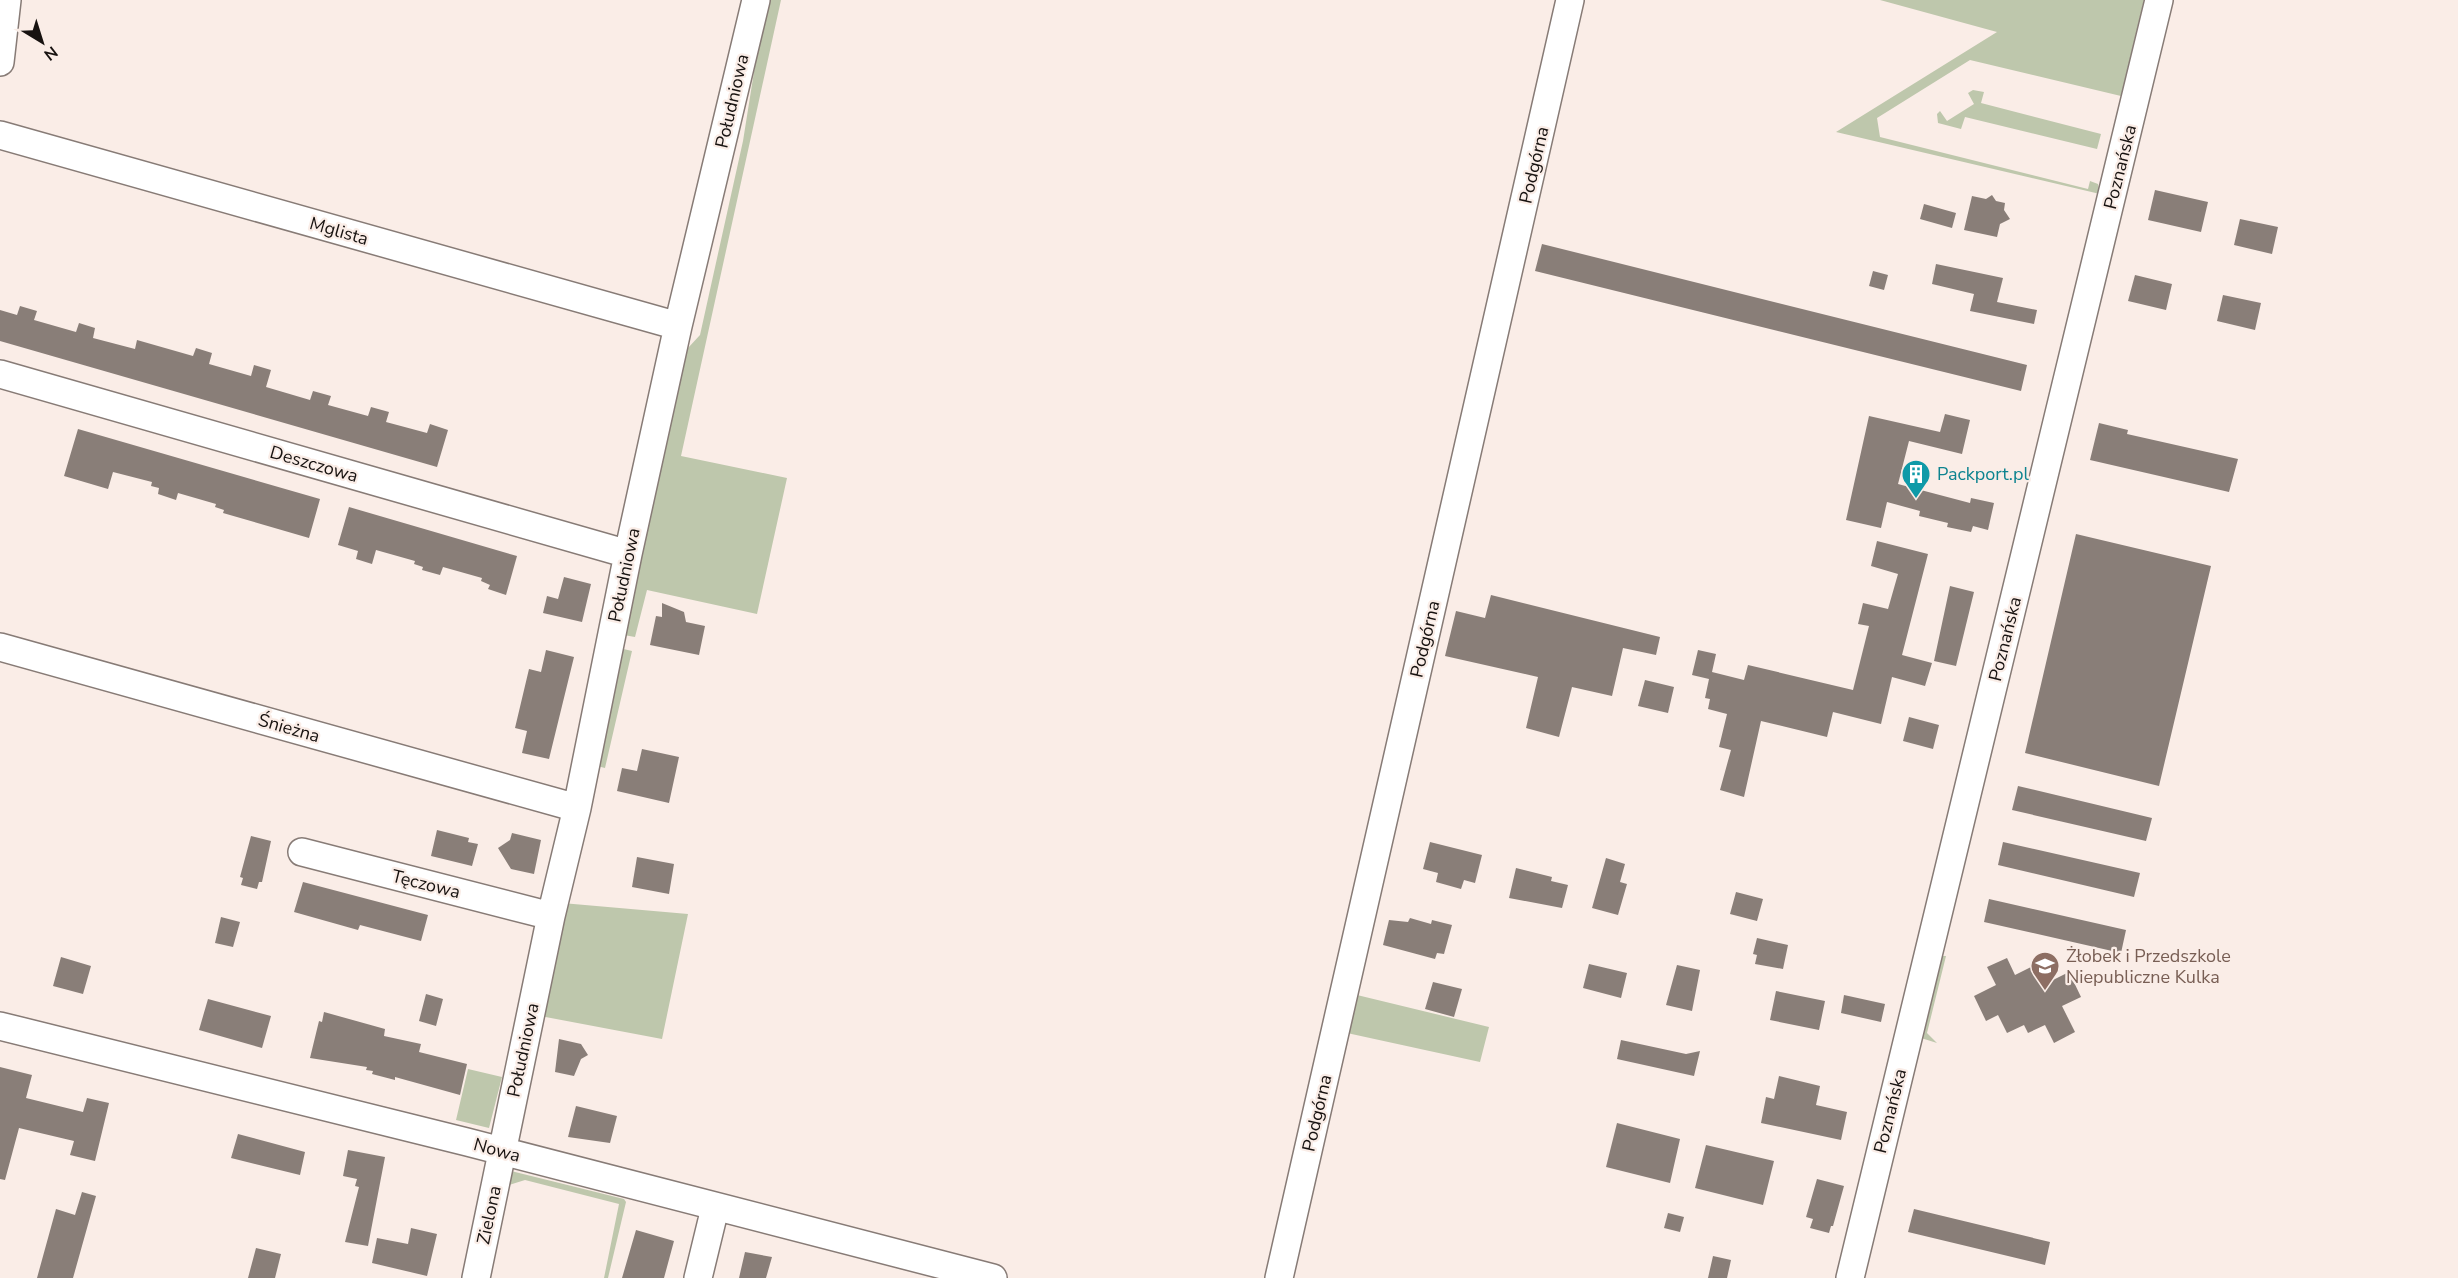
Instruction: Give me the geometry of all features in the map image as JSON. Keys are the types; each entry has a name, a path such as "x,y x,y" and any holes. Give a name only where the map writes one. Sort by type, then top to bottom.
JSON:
{"street":[{"path":"0,62 7,0"},
{"name":"Południowa","path":"502,1152 678,326 756,0"},
{"name":"Podgórna","path":"1279,1278 1570,0"},
{"name":"Poznańska","path":"1850,1278 2159,0"},
{"name":"Mglista","path":"0,135 678,326"},
{"name":"Deszczowa","path":"0,374 628,554"},
{"name":"Śnieżna","path":"0,647 577,808"},
{"name":"Tęczowa","path":"302,852 551,916"},
{"name":"Nowa","path":"0,1026 715,1208 923,1270 993,1278"},
{"name":"Zielona","path":"476,1278 502,1152"},
{"path":"698,1278 715,1208"}],"green space":[{"path":"769,0 781,0 681,456 787,478 757,614 647,590 635,637 618,634 664,419 688,348 700,335 743,141 764,9"},
{"path":"1880,0 2144,0 2121,96 1970,60 1877,118 1880,137 2088,189 2090,181 2098,184 2100,194 1836,132 1997,32"},
{"path":"1973,90 1984,92 1981,103 2101,134 2097,149 1965,117 1961,129 1938,123 1937,114 1940,111 1947,121 1974,104 1968,93"},
{"path":"615,647 632,651 605,768 597,766"},
{"path":"562,903 688,914 662,1039 535,1015"},
{"path":"1942,956 1946,956 1927,1033 1937,1043 1921,1038"},
{"path":"1357,995 1489,1027 1480,1062 1347,1033"},
{"path":"468,1069 502,1077 489,1128 456,1120"},
{"path":"511,1171 624,1199 626,1202 608,1278 604,1278 619,1204 525,1180 509,1185"}],"building":[{"path":"2155,190 2208,202 2201,232 2148,220"},
{"path":"1992,195 1996,201 2005,203 2004,210 2010,219 2000,224 1997,237 1964,230 1972,196 1986,199"},
{"path":"1924,204 1956,213 1952,228 1920,219"},
{"path":"2240,219 2278,227 2272,254 2234,245"},
{"path":"1542,244 2027,365 2021,391 1535,271"},
{"path":"1936,264 2003,278 1997,302 2037,310 2034,324 1970,311 1974,294 1932,284"},
{"path":"1873,271 1888,275 1884,290 1869,286"},
{"path":"2135,275 2172,284 2166,310 2128,301"},
{"path":"2223,295 2261,303 2255,330 2217,321"},
{"path":"20,306 37,311 34,320 76,332 79,323 95,328 93,338 135,349 137,340 193,356 196,348 212,353 209,364 251,376 254,365 271,370 266,387 310,400 313,391 331,396 328,405 368,416 371,407 389,412 386,422 427,433 430,424 448,430 437,467 0,341 0,310 17,315"},
{"path":"1945,414 1970,420 1962,454 1909,441 1898,484 1970,503 1971,498 1994,503 1988,530 1973,526 1971,532 1947,527 1948,523 1919,516 1920,511 1887,502 1881,528 1846,520 1869,416 1940,432"},
{"path":"2099,423 2128,430 2127,434 2238,459 2229,492 2090,460"},
{"path":"78,429 320,499 309,538 223,513 224,510 215,507 216,504 178,493 176,500 158,494 159,488 151,486 152,482 113,472 108,489 64,476"},
{"path":"349,507 517,556 506,595 488,589 490,585 481,581 482,578 443,567 440,575 422,570 423,567 414,564 415,561 376,550 372,564 356,559 358,551 338,545"},
{"path":"2076,534 2211,566 2159,786 2025,753"},
{"path":"1877,541 1928,554 1902,655 1932,663 1925,686 1892,677 1881,724 1833,712 1827,737 1761,721 1744,797 1720,790 1731,750 1719,747 1727,714 1708,709 1710,699 1705,698 1709,679 1692,675 1698,650 1716,654 1712,672 1744,680 1748,665 1853,690 1869,626 1858,624 1863,603 1888,609 1898,574 1871,566"},
{"path":"564,577 591,584 582,622 543,613 547,596 558,599"},
{"path":"1950,586 1974,592 1956,666 1934,661"},
{"path":"1491,595 1660,637 1656,655 1623,648 1612,696 1572,687 1559,737 1526,728 1538,677 1445,656 1456,611 1485,618"},
{"path":"662,603 684,612 686,622 705,626 699,655 650,645 656,616 662,617"},
{"path":"546,650 574,657 549,759 522,753 527,731 515,728 529,669 541,672"},
{"path":"1645,680 1674,687 1668,713 1638,706"},
{"path":"1909,717 1939,725 1933,749 1903,741"},
{"path":"642,749 679,757 669,803 617,791 622,768 637,771"},
{"path":"2018,786 2152,818 2146,841 2012,810"},
{"path":"437,830 469,838 468,842 478,844 472,866 431,856"},
{"path":"512,833 541,840 534,874 511,869 498,848 510,840"},
{"path":"251,836 271,841 262,882 259,882 257,889 241,885 243,878 240,877"},
{"path":"1430,842 1482,855 1475,883 1464,880 1461,889 1436,882 1438,873 1423,869"},
{"path":"2003,842 2140,873 2134,897 1998,865"},
{"path":"637,857 674,864 669,894 632,887"},
{"path":"1606,858 1625,864 1620,882 1627,884 1618,915 1592,908"},
{"path":"1516,868 1552,877 1551,881 1568,885 1562,908 1509,898"},
{"path":"303,882 428,915 421,941 360,925 358,930 294,912"},
{"path":"1736,892 1763,899 1757,921 1730,914"},
{"path":"1989,899 2126,930 2121,953 1984,922"},
{"path":"221,917 240,922 233,947 215,943"},
{"path":"1410,918 1431,924 1432,920 1452,925 1444,954 1437,953 1435,959 1383,945 1389,920 1408,922"},
{"path":"1757,938 1788,945 1783,969 1755,964 1757,955 1753,954"},
{"path":"61,957 91,966 83,994 53,986"},
{"path":"2007,958 2015,975 2037,964 2047,983 2069,972 2081,997 2062,1006 2075,1032 2054,1043 2045,1025 2028,1033 2024,1025 2007,1033 1998,1015 1986,1021 1974,996 1996,985 1987,967"},
{"path":"1589,964 1627,973 1621,998 1583,988"},
{"path":"1677,965 1700,970 1692,1011 1666,1005"},
{"path":"1433,982 1462,989 1454,1017 1425,1009"},
{"path":"1776,991 1825,1001 1819,1030 1770,1020"},
{"path":"426,994 443,999 436,1026 419,1021"},
{"path":"1844,995 1885,1004 1881,1022 1841,1013"},
{"path":"208,999 271,1016 262,1048 199,1030"},
{"path":"324,1012 385,1029 384,1036 421,1044 419,1052 467,1064 460,1095 395,1077 395,1080 372,1074 373,1071 366,1070 367,1067 310,1058 319,1021 322,1022"},
{"path":"559,1039 581,1044 588,1055 581,1059 574,1076 555,1072"},
{"path":"1621,1040 1686,1054 1700,1051 1694,1076 1617,1059"},
{"path":"0,1067 32,1075 26,1098 83,1112 87,1098 109,1103 95,1161 70,1155 74,1141 19,1128 5,1180 0,1179"},
{"path":"1779,1076 1820,1086 1816,1105 1847,1112 1841,1140 1761,1123 1766,1097 1774,1099"},
{"path":"576,1106 617,1116 610,1143 568,1137"},
{"path":"1617,1123 1680,1139 1670,1183 1606,1167"},
{"path":"238,1134 305,1152 300,1175 231,1158"},
{"path":"1706,1145 1774,1161 1763,1205 1695,1188"},
{"path":"348,1150 385,1157 368,1246 345,1242 359,1187 355,1186 357,1179 343,1176"},
{"path":"1817,1179 1844,1186 1829,1233 1810,1228 1813,1219 1806,1217"},
{"path":"82,1192 96,1196 73,1278 37,1278 56,1209 75,1215"},
{"path":"1914,1209 2050,1242 2045,1265 1908,1232"},
{"path":"1668,1213 1684,1217 1680,1232 1664,1228"},
{"path":"411,1228 437,1234 427,1276 372,1263 377,1238 408,1244"},
{"path":"636,1230 674,1241 664,1278 622,1278"},
{"path":"256,1248 281,1254 275,1278 248,1278"},
{"path":"745,1252 772,1257 766,1278 739,1278"},
{"path":"1713,1256 1731,1260 1727,1278 1708,1278"}],"place":[{"name":"Packport.pl","path":"1916,500"},
{"name":"Żłobek i Przedszkole Niepubliczne Kulka","path":"2045,992"}]}
